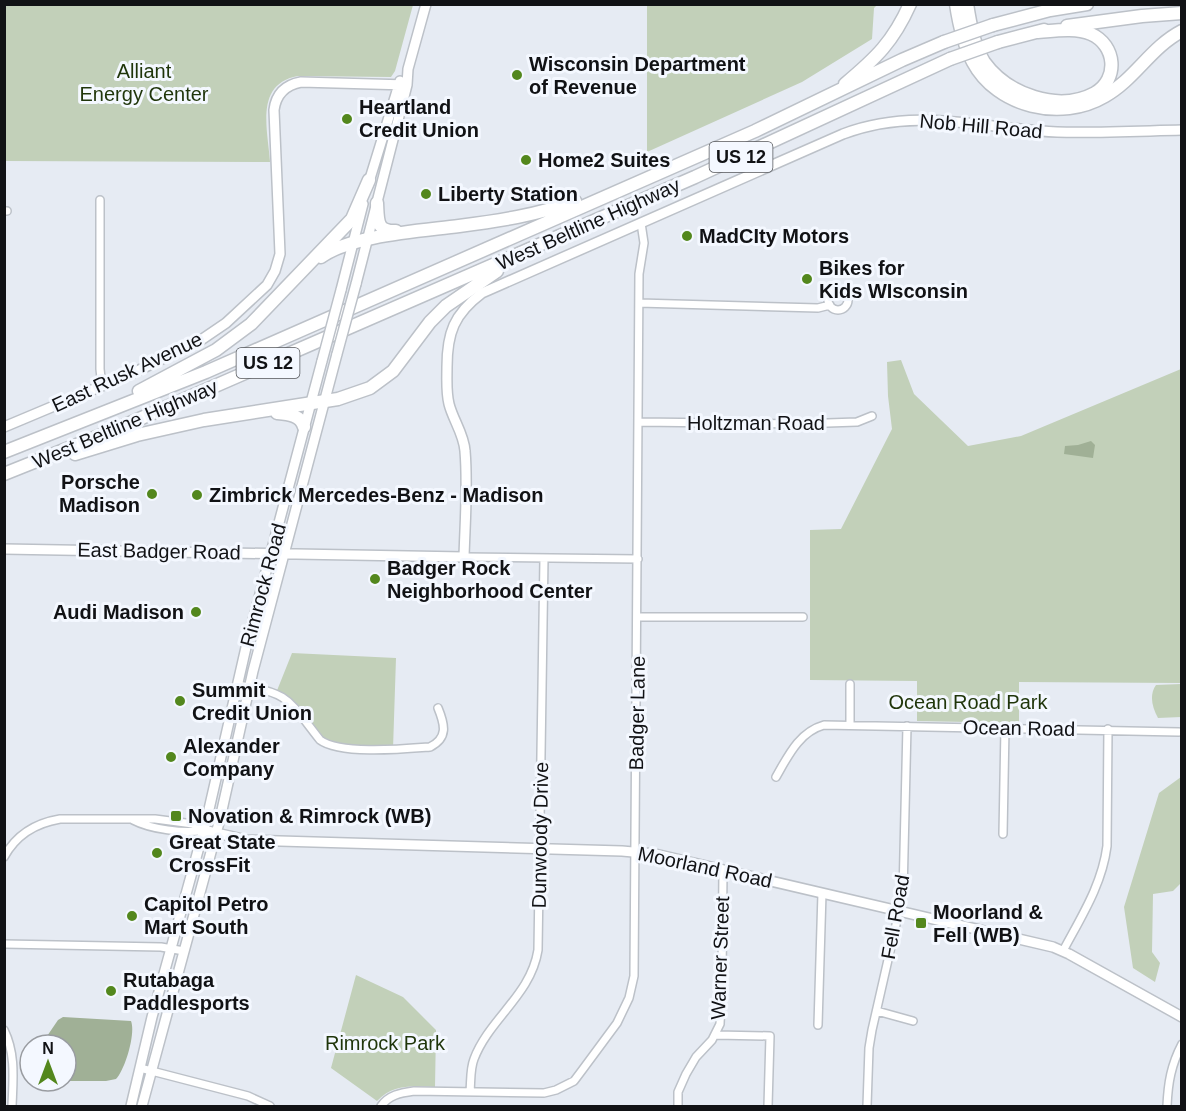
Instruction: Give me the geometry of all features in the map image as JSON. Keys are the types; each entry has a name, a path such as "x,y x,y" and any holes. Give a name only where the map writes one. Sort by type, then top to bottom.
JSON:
{"highway":[{"path":"830,96 873,60 890,41 910,4"},
{"path":"956,4 973,63 986,79 1002,93 1019,103 1042,109 1064,109 1104,97 1122,84 1155,50 1182,31"},
{"path":"967,4 976,43 984,61 1000,79 1015,90 1036,98 1057,101 1095,93 1106,83 1112,69 1112,58 1101,40 1090,33 1077,31 1036,32"},
{"name":"West Beltline Highway","path":"4,452 206,372 707,152 944,42 1029,15 1087,4"},
{"name":"West Beltline Highway","path":"4,474 114,430 753,152 950,59 998,42 1036,32 1131,17 1182,13"},
{"path":"302,273 338,247 367,240 485,223 563,206 667,169"},
{"path":"52,434 216,350 251,324 352,219 369,180"},
{"path":"377,203 378,221 383,229 388,231 430,230"},
{"path":"4,474 137,435 325,401 361,391 382,380 393,370 430,322 446,306 530,249"},
{"path":"264,411 291,414 300,419 304,427"}],"street":[{"name":"Rimrock Road","path":"131,1107 152,1017 203,830 237,685 369,180 408,69 426,4"},
{"name":"East Rusk Avenue","path":"4,427 102,387 201,340 241,310 271,280 280,254 274,120 275,104 280,93 291,84 301,82 402,85"},
{"name":"Rimrock Road","path":"142,1107 216,832 284,553 377,203 402,85"},
{"name":"Nob Hill Road","path":"464,557 465,449 449,406 447,349 454,323 471,301 496,286 843,134 888,123 929,119 1057,132 1182,130"},
{"path":"99,200 99,369 102,387"},
{"name":"Badger Lane","path":"381,1107 396,1093 414,1091 544,1093 564,1086 574,1081 617,1023 629,998 634,976 636,852 639,274 644,243 641,223"},
{"path":"639,303 815,308 830,305"},
{"name":"Holtzman Road","path":"639,422 820,424 857,422 872,416"},
{"name":"East Badger Road","path":"4,549 638,559"},
{"name":"Dunwoody Drive","path":"470,1092 473,1060 482,1042 536,967 541,849 544,558"},
{"path":"638,617 803,617"},
{"path":"850,684 850,725"},
{"path":"237,685 276,693 286,698 320,740 342,748 430,747 440,741 444,731 443,718 438,708"},
{"name":"Ocean Road","path":"776,777 799,740 810,731 824,725 1179,732"},
{"name":"Fell Road","path":"867,1107 869,1048 903,894 907,726"},
{"path":"1004,834 1005,728"},
{"path":"1062,951 1093,895 1104,866 1107,846 1108,729"},
{"path":"4,857 20,837 48,821 78,818 155,819 194,824 203,830"},
{"name":"Moorland Road","path":"203,830 247,840 636,852 1053,947 1182,1017"},
{"name":"Warner Street","path":"678,1107 678,1092 686,1074 696,1057 716,1035 720,1024 723,870"},
{"path":"818,1026 822,893"},
{"path":"4,944 172,948 184,951"},
{"path":"877,1011 913,1021"},
{"path":"4,1030 12,1046 13,1055 12,1107"},
{"path":"716,1035 770,1036 768,1107"},
{"path":"1167,1107 1172,1066 1182,1044"},
{"path":"140,1068 248,1096 270,1107"}],"green space":[{"name":"Alliant Energy Center","path":"5,4 413,5 395,71 391,77 298,76 284,81 275,88 269,98 266,123 270,162 5,161"},
{"path":"647,4 877,5 874,8 872,39 802,82 647,152"},
{"name":"Ocean Road Park","path":"901,360 914,394 968,446 1021,436 1181,369 1181,683 1019,682 1019,723 917,721 917,681 810,680 810,530 841,529 892,429 887,362"},
{"path":"292,653 396,658 393,749 342,748 325,743 276,693"},
{"path":"1181,684 1181,717 1158,718 1152,701 1156,685"},
{"path":"1181,777 1181,883 1173,891 1153,894 1152,952 1160,963 1155,982 1133,968 1124,907 1159,793"},
{"name":"Rimrock Park","path":"356,975 403,997 436,1030 435,1087 397,1089 390,1091 377,1101 331,1068"}],"shaded area":[{"path":"1091,441 1095,445 1093,458 1064,454 1065,446"},
{"path":"63,1017 131,1021 132,1034 123,1068 116,1079 78,1081 78,1033 49,1033 58,1020"}],"place":[{"name":"Wisconsin Department of Revenue","path":"517,75"},
{"name":"Heartland Credit Union","path":"347,119"},
{"name":"Home2 Suites","path":"526,160"},
{"name":"Liberty Station","path":"426,194"},
{"name":"MadCIty Motors","path":"687,236"},
{"name":"Bikes for Kids WIsconsin","path":"807,279"},
{"name":"Porsche Madison","path":"152,494"},
{"name":"Zimbrick Mercedes-Benz - Madison","path":"197,495"},
{"name":"Badger Rock Neighborhood Center","path":"375,579"},
{"name":"Audi Madison","path":"196,612"},
{"name":"Summit Credit Union","path":"180,701"},
{"name":"Alexander Company","path":"171,757"},
{"name":"Novation & Rimrock (WB)","path":"176,816"},
{"name":"Great State CrossFit","path":"157,853"},
{"name":"Capitol Petro Mart South","path":"132,916"},
{"name":"Moorland & Fell (WB)","path":"921,923"},
{"name":"Rutabaga Paddlesports","path":"111,991"}]}
